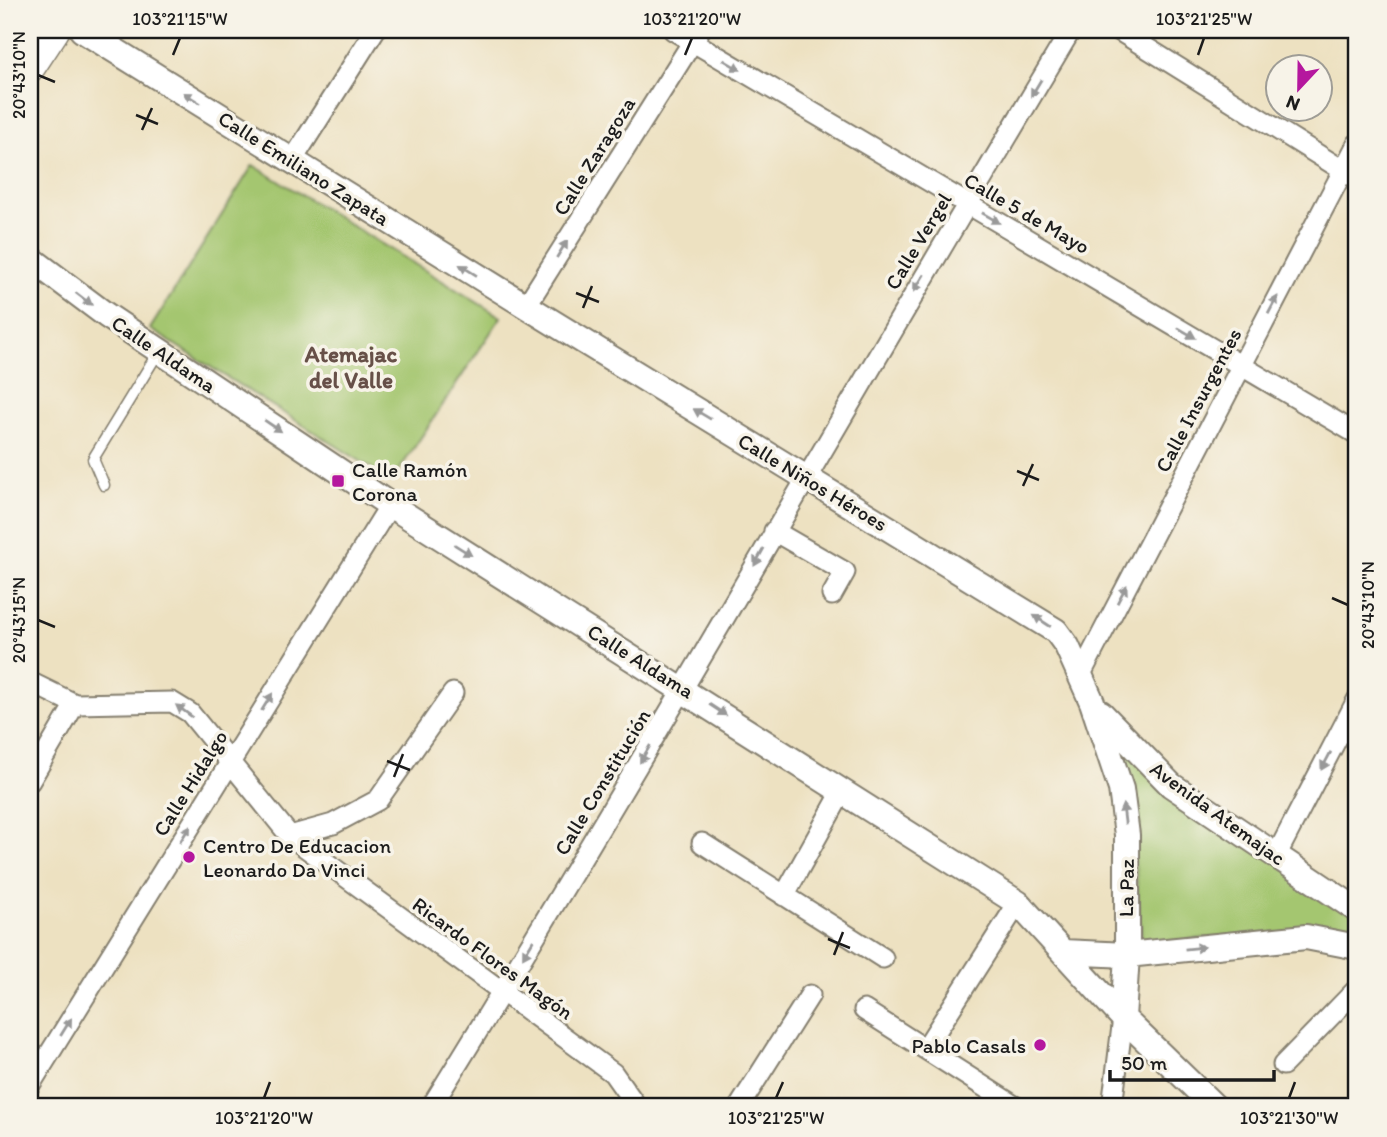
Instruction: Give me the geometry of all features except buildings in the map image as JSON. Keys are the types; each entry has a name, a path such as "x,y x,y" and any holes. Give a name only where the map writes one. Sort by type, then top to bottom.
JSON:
{"main road":[{"path":"30,65 53,30"}],"street":[{"name":"Calle Emiliano Zapata","path":"82,30 526,306"},
{"path":"292,161 375,30"},
{"name":"Calle 5 de Mayo","path":"673,30 697,36 966,204 1357,434"},
{"name":"Calle Vergel","path":"804,476 1071,30"},
{"path":"1118,30 1350,175"},
{"name":"Calle Zaragoza","path":"526,306 697,36"},
{"name":"Calle Insurgentes","path":"1080,676 1242,366 1350,175 1357,144"},
{"name":"Calle Aldama","path":"30,258 159,351 390,505 1018,903 1123,1018 1215,1107"},
{"name":"Calle Niños Héroes","path":"526,306 1056,631 1067,646 1080,676"},
{"name":"Calle Constitución","path":"431,1107 684,689 804,476"},
{"name":"Calle Hidalgo","path":"30,1085 390,505"},
{"path":"774,531 845,572 832,595"},
{"name":"La Paz","path":"1080,676 1121,789 1126,835 1127,955 1123,1018 1112,1107"},
{"path":"30,682 75,704 30,781"},
{"path":"290,836 333,824 378,800 453,693"},
{"path":"1276,856 1357,700"},
{"name":"Ricardo Flores Magón","path":"75,704 172,702 190,713 231,760 290,836 501,994 613,1073 637,1107"},
{"name":"Avenida Atemajac","path":"1091,702 1171,785 1357,910"},
{"path":"784,895 843,790"},
{"path":"702,844 883,958"},
{"path":"925,1049 1018,903"},
{"path":"1063,953 1127,955 1284,937 1326,939 1357,947"},
{"path":"1283,1065 1357,989"},
{"path":"739,1107 810,995"},
{"path":"864,1010 1016,1107"}],"lane":[{"path":"104,485 93,459 159,351"}],"green space":[{"path":"253,165 501,317 392,481 150,329"},
{"path":"1117,738 1357,913 1357,941 1333,929 1142,943 1136,872"}],"place":[{"name":"Calle Ramón Corona","path":"338,481"},
{"name":"Centro De Educacion Leonardo Da Vinci","path":"189,857"},
{"name":"Pablo Casals","path":"1040,1045"}],"district":[{"name":"Atemajac del Valle","path":"351,367"}]}
